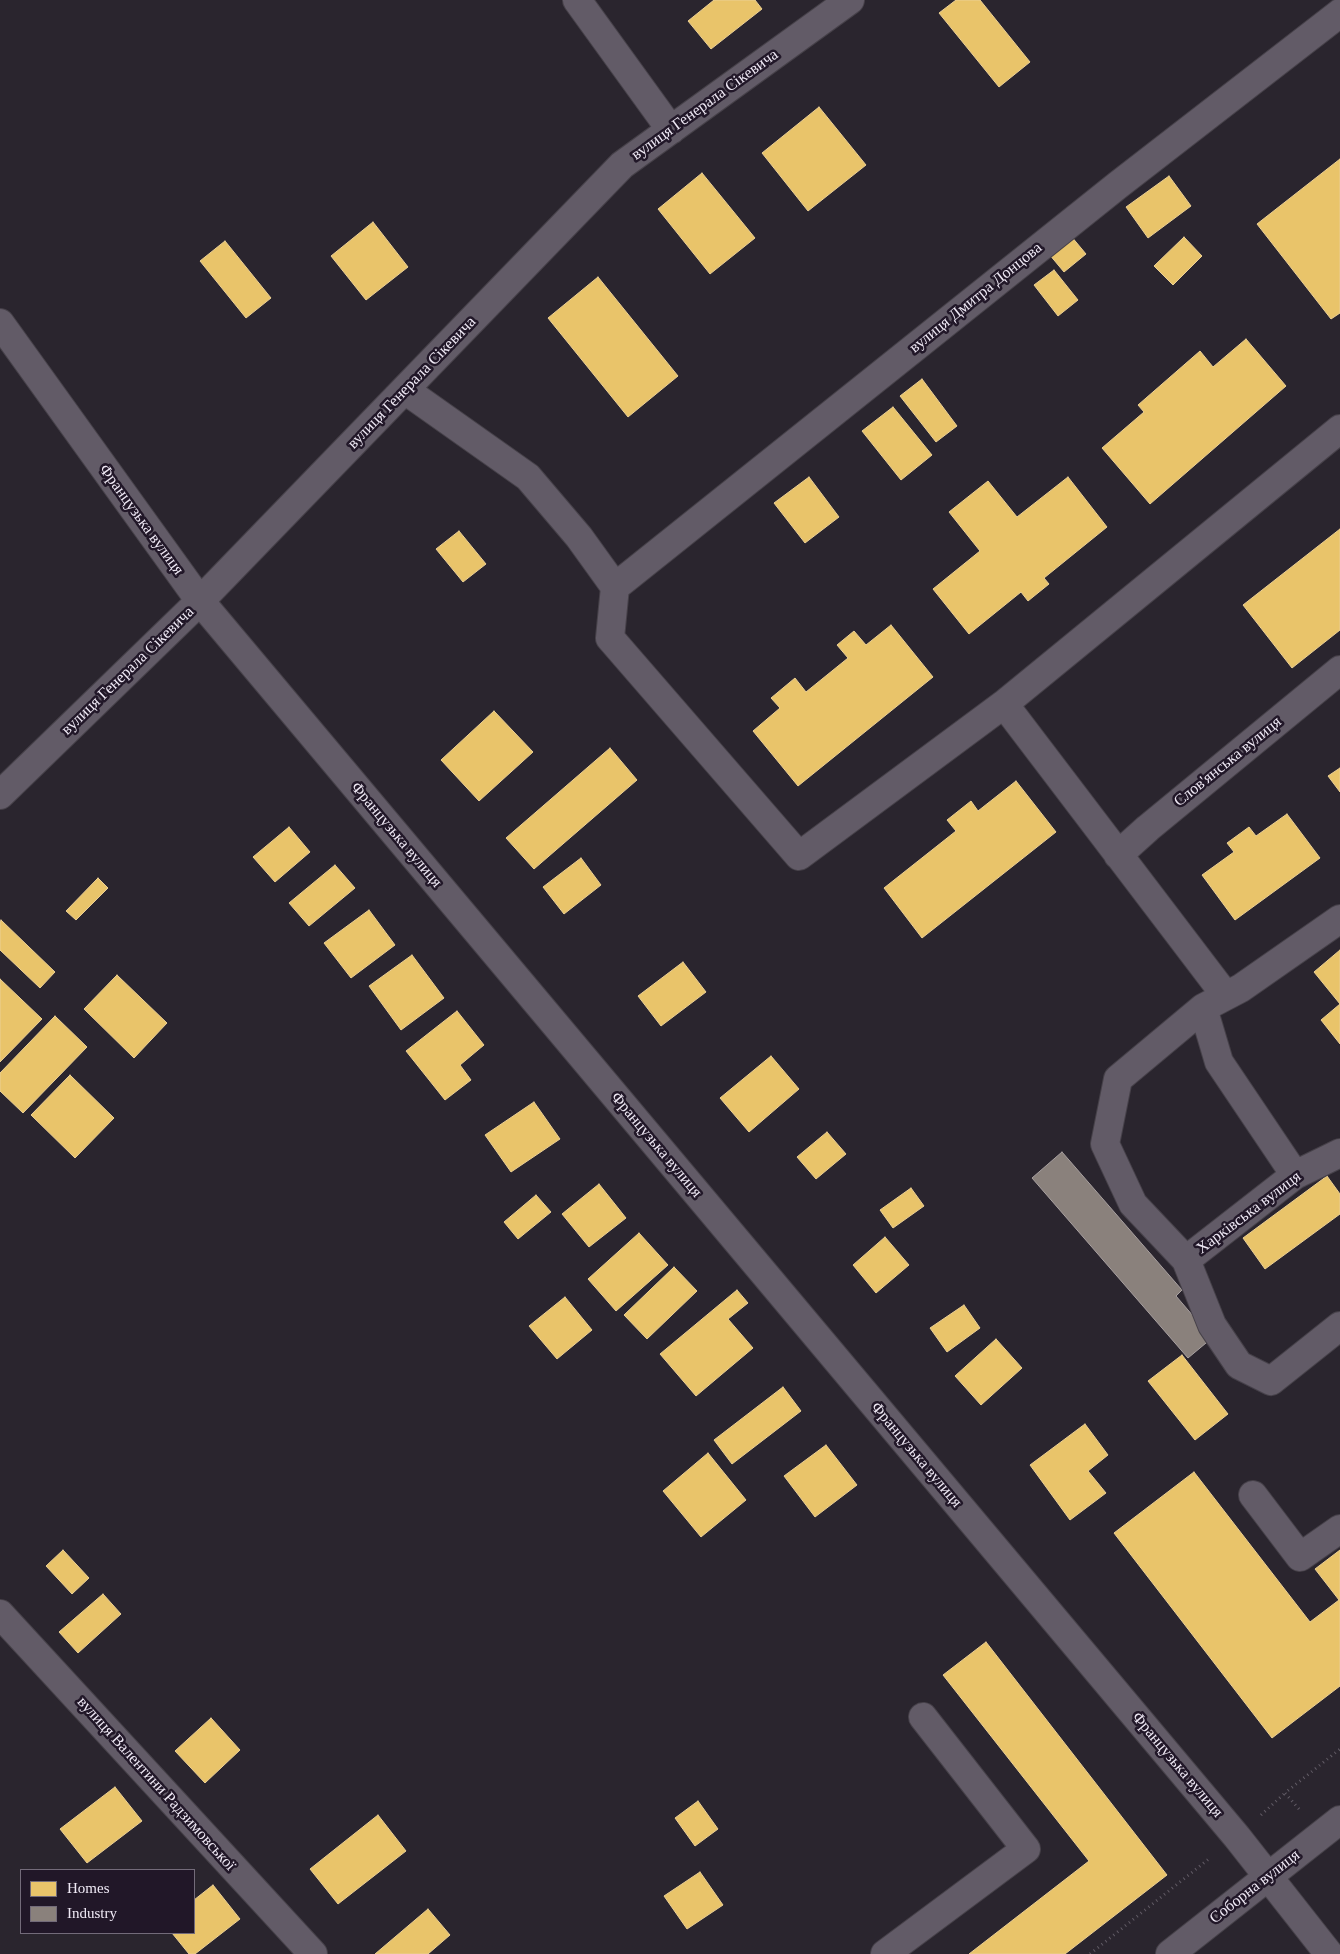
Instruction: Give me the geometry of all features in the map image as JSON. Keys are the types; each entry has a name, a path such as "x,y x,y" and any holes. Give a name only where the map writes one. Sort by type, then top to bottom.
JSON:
{"street":[{"path":"577,0 671,130"},
{"name":"вулиця Генерала Сікевича","path":"0,795 200,602 622,166 850,0"},
{"name":"вулиця Дмитра Донцова","path":"615,587 1118,184 1340,13"},
{"name":"Французька вулиця","path":"0,323 200,602 1237,1837 1329,1954"},
{"path":"405,390 528,477 579,537 615,587 610,638 800,856 1004,704 1340,429"},
{"name":"Слов'янська вулиця","path":"1118,855 1148,828 1340,670"},
{"path":"1004,704 1118,855 1214,1002 1219,1062 1295,1175"},
{"path":"1340,919 1241,988 1214,1002 1118,1078 1105,1144 1134,1204 1186,1260 1212,1325 1240,1365 1270,1381 1340,1326"},
{"name":"Харківська вулиця","path":"1186,1260 1295,1175 1340,1154"},
{"path":"1253,1495 1300,1557 1340,1529"},
{"name":"вулиця Валентини Радзимовської","path":"0,1614 312,1954"},
{"path":"885,1954 1026,1849 923,1717"},
{"name":"Соборна вулиця","path":"1170,1954 1340,1820"}],"path":[{"path":"1090,1954 1237,1837 1285,1793"}],"building: Homes":[{"path":"714,0 755,0 762,9 711,49 688,21"},
{"path":"956,0 980,0 1030,62 999,87 939,13"},
{"path":"819,107 866,165 808,211 762,153"},
{"path":"1340,159 1340,313 1331,319 1257,224"},
{"path":"702,173 755,238 710,274 658,209"},
{"path":"1169,176 1191,206 1148,238 1126,207"},
{"path":"373,222 408,267 366,300 331,256"},
{"path":"1071,236 1086,254 1064,272 1049,254"},
{"path":"1184,237 1202,256 1173,285 1154,266"},
{"path":"225,241 271,298 246,318 200,261"},
{"path":"1054,270 1078,300 1058,316 1034,285"},
{"path":"598,277 678,376 628,417 548,318"},
{"path":"1246,339 1286,386 1150,504 1102,448 1144,412 1138,405 1200,351 1213,367"},
{"path":"922,379 957,426 936,442 900,396"},
{"path":"893,407 932,455 901,480 862,431"},
{"path":"809,477 839,517 805,543 774,503"},
{"path":"1068,477 1107,527 1044,578 1049,584 1028,601 1021,592 969,634 933,589 980,551 949,512 988,481 1017,517"},
{"path":"1340,529 1340,630 1292,668 1243,605"},
{"path":"459,531 486,564 463,582 436,549"},
{"path":"891,625 933,677 798,786 753,731 780,708 771,698 795,678 806,692 848,658 837,645 854,631 866,645"},
{"path":"494,711 533,752 479,801 441,760"},
{"path":"610,748 637,780 534,869 506,838"},
{"path":"1340,768 1340,792 1328,776"},
{"path":"1016,781 1056,832 922,938 884,888 956,831 947,820 971,801 978,811"},
{"path":"1287,814 1320,858 1235,920 1202,875 1234,852 1227,843 1249,827 1256,836"},
{"path":"289,827 310,852 275,882 253,857"},
{"path":"581,858 601,885 564,914 543,887"},
{"path":"335,865 355,888 309,926 289,903"},
{"path":"98,878 108,888 76,920 66,911"},
{"path":"369,910 395,945 351,978 324,943"},
{"path":"1,920 55,972 40,988 0,950"},
{"path":"1340,950 1340,1004 1314,972"},
{"path":"412,955 444,998 401,1030 369,986"},
{"path":"683,962 706,992 661,1026 638,996"},
{"path":"117,975 167,1023 134,1058 84,1009"},
{"path":"0,979 42,1019 0,1062"},
{"path":"1340,1004 1340,1044 1321,1020"},
{"path":"457,1011 484,1045 460,1065 471,1080 445,1100 406,1051"},
{"path":"55,1016 87,1047 23,1113 0,1091 0,1073"},
{"path":"771,1056 799,1089 749,1132 720,1098"},
{"path":"70,1075 114,1118 75,1158 31,1115"},
{"path":"534,1102 560,1139 511,1172 485,1135"},
{"path":"827,1132 846,1154 816,1179 797,1157"},
{"path":"1327,1176 1340,1194 1340,1214 1265,1269 1243,1238"},
{"path":"599,1184 626,1218 589,1247 562,1214"},
{"path":"911,1188 924,1206 893,1228 880,1210"},
{"path":"536,1195 551,1212 518,1239 504,1222"},
{"path":"639,1233 668,1265 616,1311 588,1279"},
{"path":"885,1237 909,1265 876,1293 853,1265"},
{"path":"674,1267 697,1291 647,1339 624,1315"},
{"path":"737,1290 748,1303 728,1319 753,1348 696,1396 660,1354"},
{"path":"565,1297 592,1330 557,1359 529,1326"},
{"path":"964,1305 980,1328 947,1352 930,1328"},
{"path":"996,1339 1022,1368 981,1405 955,1376"},
{"path":"1182,1355 1228,1414 1195,1440 1148,1381"},
{"path":"783,1387 801,1411 732,1464 714,1440"},
{"path":"1085,1424 1108,1455 1088,1471 1106,1493 1070,1520 1030,1465"},
{"path":"826,1445 857,1485 815,1517 784,1476"},
{"path":"708,1453 746,1500 701,1537 663,1491"},
{"path":"1194,1472 1310,1622 1339,1600 1315,1569 1340,1550 1340,1686 1272,1738 1114,1533"},
{"path":"63,1550 89,1578 72,1594 46,1566"},
{"path":"103,1594 121,1614 78,1653 59,1632"},
{"path":"986,1642 1167,1875 1065,1954 969,1954 1089,1861 943,1675"},
{"path":"211,1718 240,1750 205,1783 175,1751"},
{"path":"115,1787 142,1821 87,1863 60,1829"},
{"path":"698,1801 718,1829 695,1846 675,1818"},
{"path":"378,1815 406,1851 338,1904 310,1869"},
{"path":"700,1872 723,1905 687,1929 664,1896"},
{"path":"213,1885 240,1919 195,1954 189,1954 173,1934 195,1934 195,1899"},
{"path":"428,1909 450,1935 428,1954 375,1954"}],"building: Industry":[{"path":"1062,1152 1182,1290 1176,1296 1212,1338 1188,1358 1032,1178"}]}
